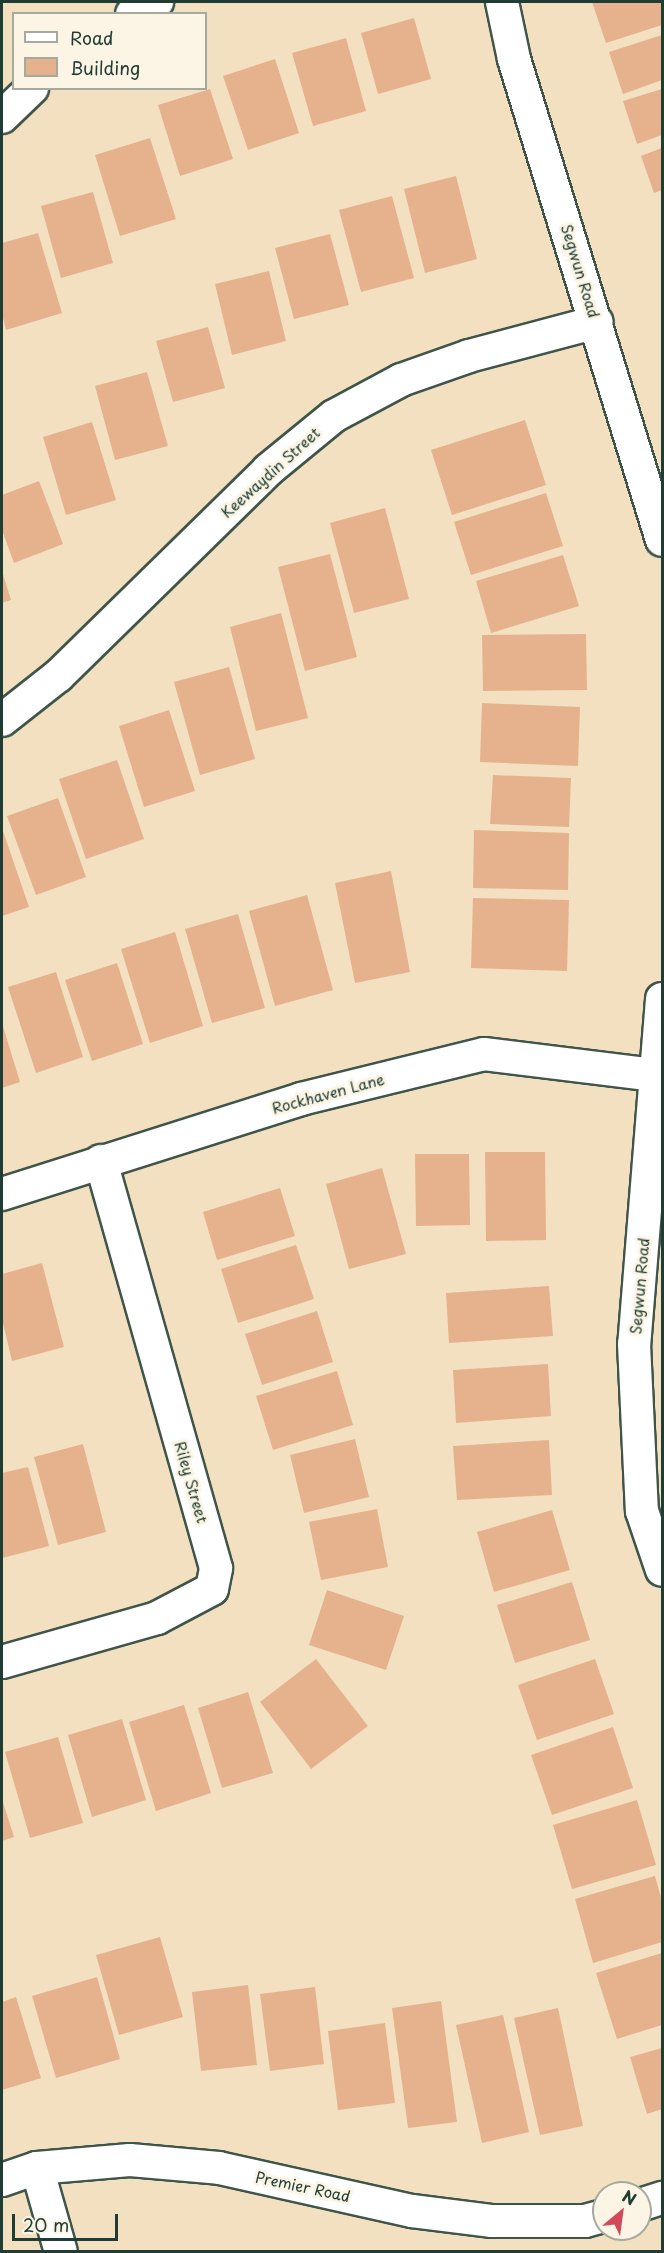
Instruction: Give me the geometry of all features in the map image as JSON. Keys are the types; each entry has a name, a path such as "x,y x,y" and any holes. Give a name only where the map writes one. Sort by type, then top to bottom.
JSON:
{"street":[{"path":"136,12 157,2"},
{"name":"Segwun Road","path":"502,2 514,58 663,540"},
{"path":"2,117 30,90"},
{"name":"Keewaydin Street","path":"2,720 58,676 268,470 334,417 401,380 469,356 597,322"},
{"name":"Segwun Road","path":"663,999 661,1076 634,1344 642,1511 663,1570"},
{"name":"Rockhaven Lane","path":"2,1194 301,1099 484,1054 661,1076"},
{"name":"Riley Street","path":"2,1662 157,1618 212,1589 216,1568 101,1161"},
{"name":"Premier Road","path":"2,2180 36,2168 130,2160 219,2168 412,2211 492,2221 585,2222 592,2220"},
{"path":"36,2168 61,2252"}],"building":[{"path":"592,2 662,2 662,25 606,43"},
{"path":"414,18 431,79 378,94 361,33"},
{"path":"662,35 662,80 623,94 609,52"},
{"path":"346,38 366,111 313,126 292,53"},
{"path":"275,59 299,133 248,150 223,76"},
{"path":"210,89 233,159 180,176 158,105"},
{"path":"662,89 662,135 637,144 623,101"},
{"path":"150,138 176,219 120,236 95,155"},
{"path":"662,148 662,190 654,193 641,156"},
{"path":"456,176 477,259 425,273 404,189"},
{"path":"93,192 113,263 61,278 41,206"},
{"path":"392,196 414,278 361,292 339,210"},
{"path":"38,233 62,313 6,330 2,314 2,243"},
{"path":"330,234 349,305 294,319 275,248"},
{"path":"269,271 286,341 232,355 215,284"},
{"path":"208,327 225,388 173,402 156,341"},
{"path":"147,372 168,446 115,460 95,386"},
{"path":"525,420 546,485 452,515 431,450"},
{"path":"92,422 116,500 66,515 43,437"},
{"path":"39,481 63,544 14,563 2,530 2,495"},
{"path":"546,493 563,546 471,575 454,522"},
{"path":"385,508 409,599 354,613 330,523"},
{"path":"330,554 357,657 305,671 278,567"},
{"path":"563,555 579,606 491,633 476,581"},
{"path":"2,571 11,600 2,603"},
{"path":"281,613 308,718 256,731 230,627"},
{"path":"586,634 587,690 483,691 482,635"},
{"path":"229,667 255,759 200,775 174,682"},
{"path":"482,703 580,707 578,766 480,762"},
{"path":"169,710 195,791 144,807 119,726"},
{"path":"117,760 144,839 86,859 59,779"},
{"path":"493,775 571,778 569,827 490,824"},
{"path":"58,798 86,877 36,895 7,816"},
{"path":"2,828 29,907 2,916"},
{"path":"474,830 569,833 568,890 473,888"},
{"path":"391,871 410,972 355,983 335,883"},
{"path":"307,895 333,990 275,1006 249,911"},
{"path":"473,898 569,900 567,971 471,968"},
{"path":"238,914 265,1008 212,1023 185,929"},
{"path":"175,932 203,1026 150,1043 121,949"},
{"path":"117,963 143,1044 92,1061 65,980"},
{"path":"56,972 83,1057 36,1073 8,987"},
{"path":"2,1023 20,1082 2,1088"},
{"path":"485,1152 545,1152 546,1240 486,1241"},
{"path":"415,1154 469,1154 470,1225 416,1226"},
{"path":"382,1168 406,1254 349,1269 326,1184"},
{"path":"280,1188 295,1236 217,1260 203,1212"},
{"path":"296,1245 314,1299 238,1323 221,1269"},
{"path":"42,1263 64,1347 12,1361 2,1319 2,1274"},
{"path":"549,1286 553,1336 449,1343 446,1293"},
{"path":"317,1311 333,1362 262,1385 245,1334"},
{"path":"548,1364 551,1416 456,1423 453,1370"},
{"path":"337,1371 353,1425 273,1450 256,1396"},
{"path":"355,1439 369,1497 304,1513 290,1455"},
{"path":"549,1440 552,1495 457,1500 453,1446"},
{"path":"83,1444 106,1532 58,1545 34,1457"},
{"path":"28,1467 49,1546 2,1558 2,1473"},
{"path":"377,1509 388,1567 321,1580 309,1522"},
{"path":"552,1510 570,1570 494,1592 477,1532"},
{"path":"572,1582 590,1640 515,1663 497,1605"},
{"path":"327,1590 404,1616 386,1670 309,1645"},
{"path":"316,1659 368,1726 311,1769 260,1702"},
{"path":"595,1659 614,1714 537,1740 518,1685"},
{"path":"248,1692 273,1773 222,1788 198,1708"},
{"path":"184,1705 211,1793 156,1811 129,1722"},
{"path":"122,1719 146,1800 92,1817 68,1735"},
{"path":"613,1727 633,1788 552,1815 531,1755"},
{"path":"58,1737 83,1823 30,1838 5,1752"},
{"path":"2,1799 14,1837 2,1841"},
{"path":"637,1800 656,1865 572,1889 553,1825"},
{"path":"655,1876 662,1901 662,1942 593,1963 575,1899"},
{"path":"160,1937 183,2017 119,2035 96,1955"},
{"path":"662,1953 662,2025 617,2039 596,1973"},
{"path":"97,1977 120,2059 56,2078 32,1996"},
{"path":"248,1985 257,2065 201,2071 192,1992"},
{"path":"315,1987 324,2064 270,2071 260,1994"},
{"path":"16,1997 41,2078 2,2090 2,2002"},
{"path":"441,2001 457,2122 408,2128 392,2008"},
{"path":"558,2008 583,2126 540,2135 514,2018"},
{"path":"503,2015 529,2132 482,2143 456,2025"},
{"path":"385,2023 395,2103 338,2110 328,2031"},
{"path":"662,2048 662,2109 647,2114 630,2057"}]}
